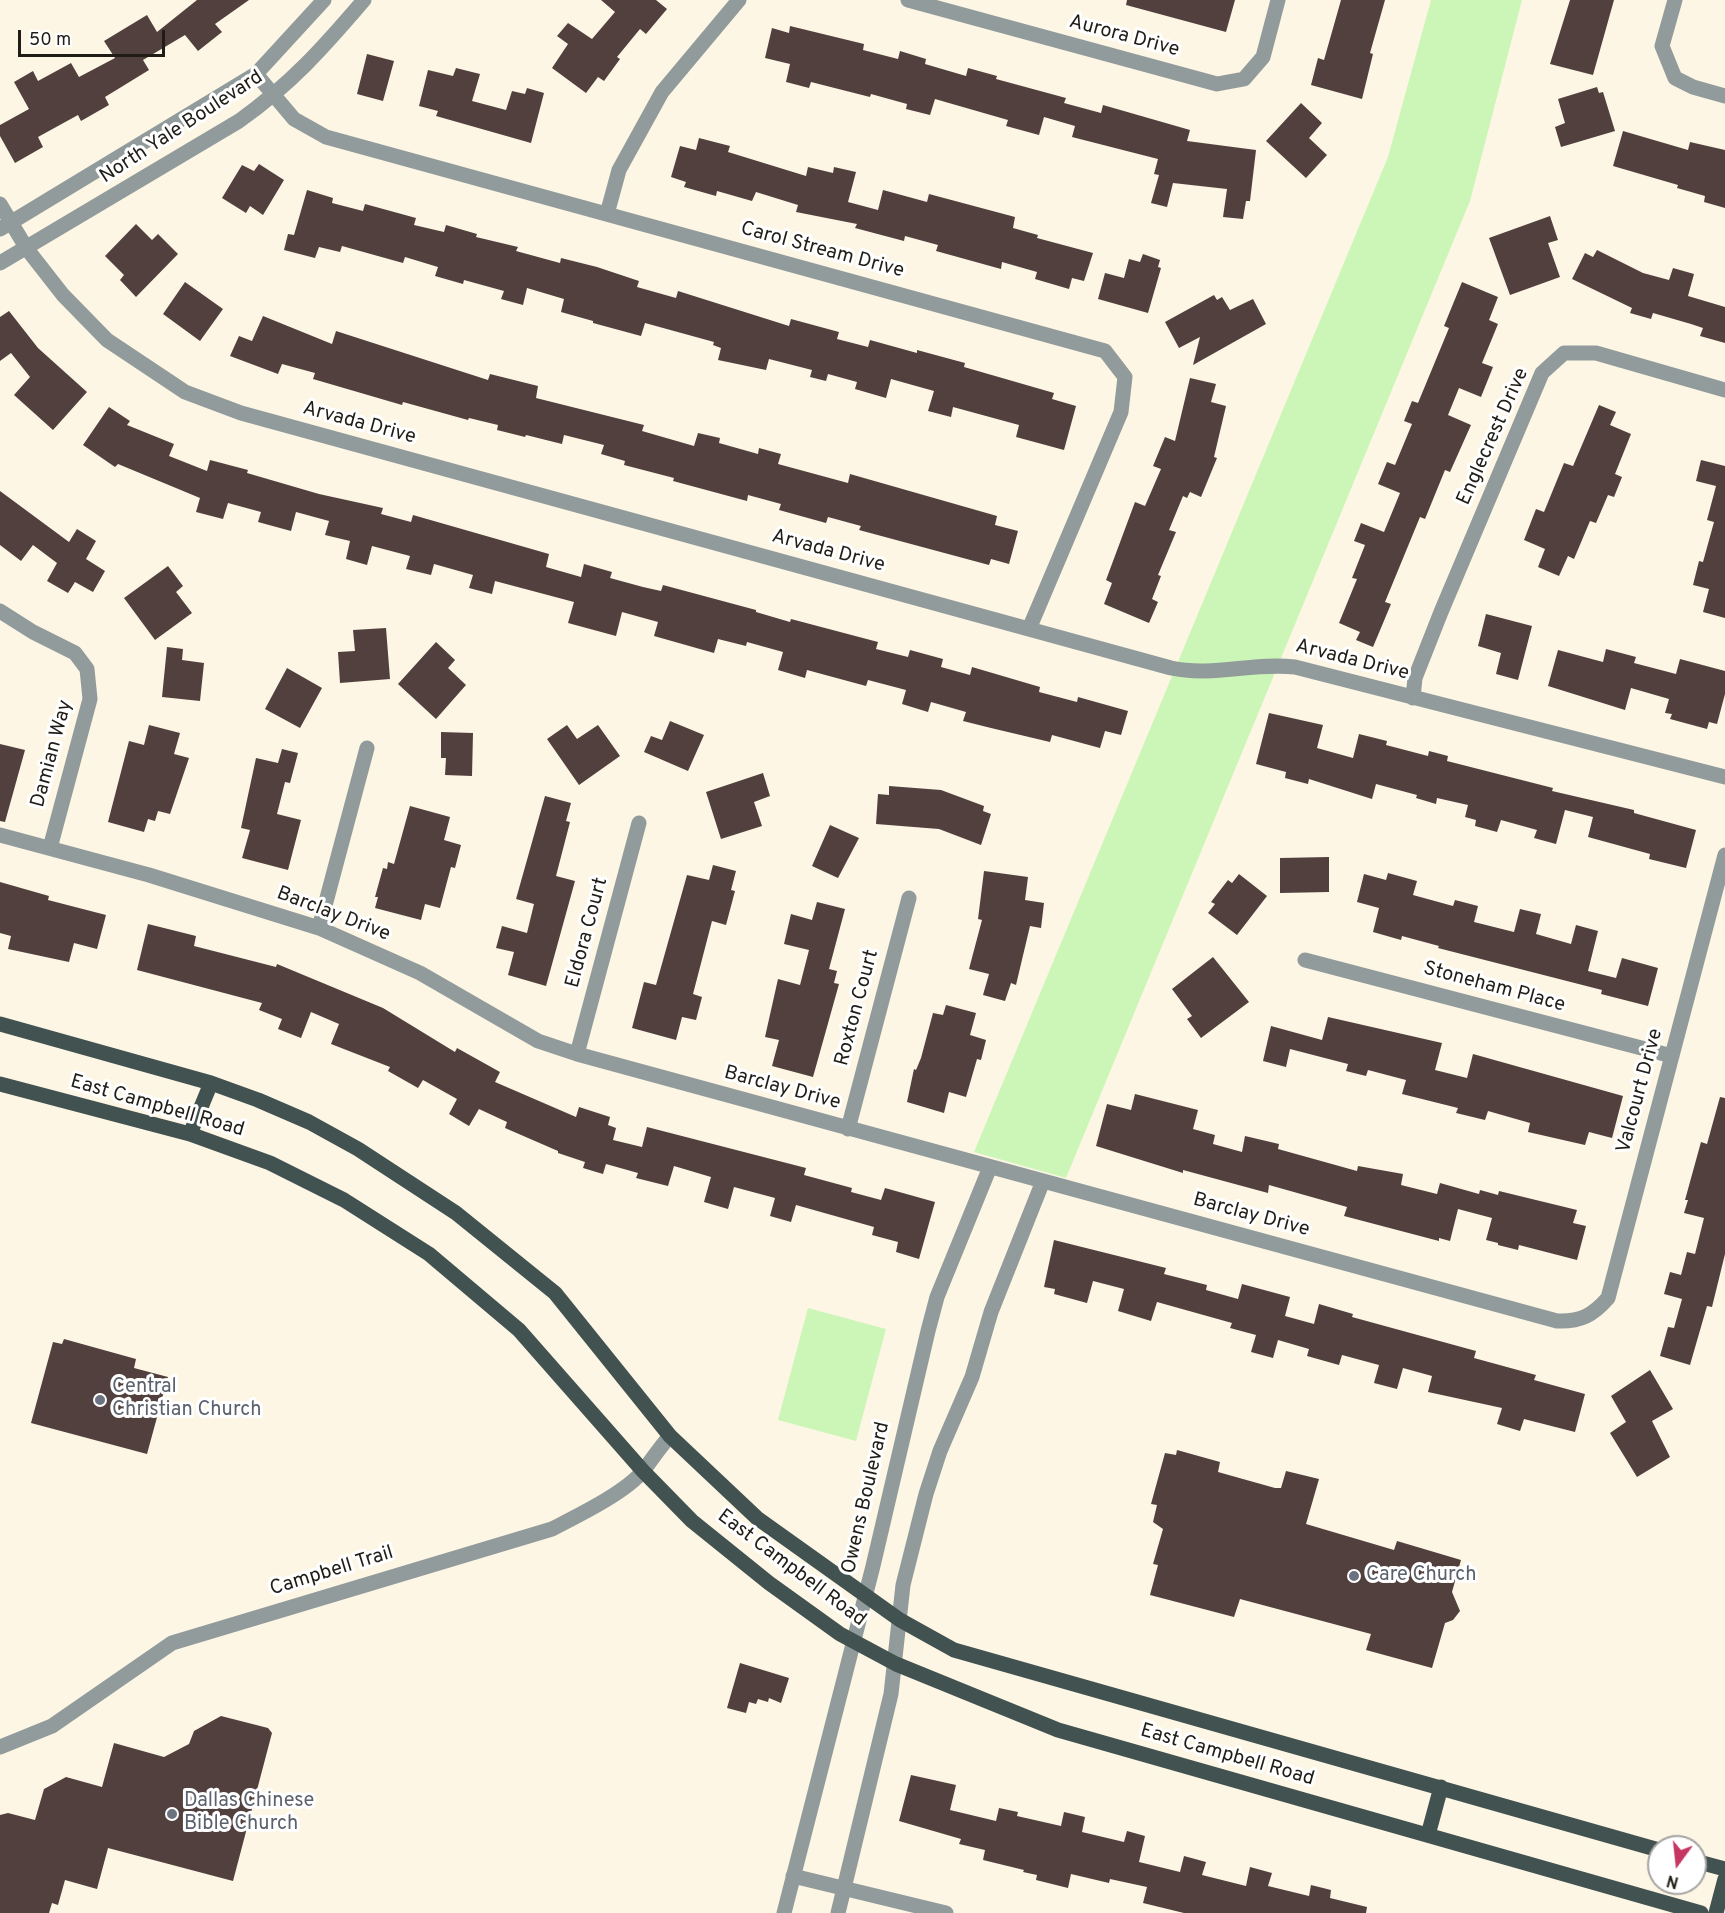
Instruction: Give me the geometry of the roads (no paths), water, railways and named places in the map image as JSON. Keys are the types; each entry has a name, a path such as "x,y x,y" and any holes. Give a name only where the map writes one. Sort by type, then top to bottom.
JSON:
{"main road":[{"name":"East Campbell Road","path":"0,1024 211,1083 309,1122 358,1149 456,1212 555,1293 670,1436 757,1518 900,1620 954,1650 1647,1847"},
{"path":"190,1134 211,1083"},
{"name":"East Campbell Road","path":"0,1084 190,1134 291,1174 344,1200 429,1254 519,1330 643,1471 700,1527 769,1583 854,1642 896,1664 1058,1730 1701,1913"},
{"path":"1428,1835 1441,1787"},
{"path":"1707,1864 1725,1869"},
{"path":"1716,1913 1725,1879"}],"street":[{"name":"North Yale Boulevard","path":"6,226 256,74 324,0"},
{"name":"North Yale Boulevard","path":"0,263 239,121 274,96 311,62 364,0"},
{"path":"607,214 619,170 662,92 739,0"},
{"name":"Aurora Drive","path":"908,0 1217,84 1244,79 1263,57 1278,0"},
{"path":"1675,0 1662,46 1675,78 1693,87 1725,96"},
{"name":"Carol Stream Drive","path":"256,74 294,119 326,137 1105,351 1125,377 1122,412 1029,629"},
{"name":"Arvada Drive","path":"0,204 6,226 63,295 107,340 185,392 241,413 1187,672 1209,672 1271,664 1295,667 1725,777"},
{"name":"Englecrest Drive","path":"1413,698 1415,678 1441,612 1542,373 1564,353 1596,353 1725,390"},
{"name":"Damian Way","path":"0,610 33,632 75,652 87,669 90,699 50,848"},
{"path":"319,928 367,748"},
{"name":"Eldora Court","path":"577,1054 639,823"},
{"name":"Barclay Drive","path":"0,835 149,875 319,928 420,973 538,1041 577,1054 1557,1321 1575,1322"},
{"name":"Valcourt Drive","path":"1575,1322 1594,1314 1608,1298 1725,855"},
{"name":"Roxton Court","path":"848,1129 909,898"},
{"name":"Stoneham Place","path":"1305,960 1672,1056"},
{"name":"Owens Boulevard","path":"784,1913 866,1596 937,1298 990,1167"},
{"path":"838,1913 896,1664 903,1585 939,1451 972,1377 992,1312 1043,1181"},
{"name":"Campbell Trail","path":"0,1747 52,1726 172,1643 552,1529 603,1501 643,1471 653,1454 670,1436"},
{"path":"793,1876 946,1913"}],"place":[{"name":"Central Christian Church","path":"100,1400"},
{"name":"Care Church","path":"1354,1576"},
{"name":"Dallas Chinese Bible Church","path":"172,1814"}]}
